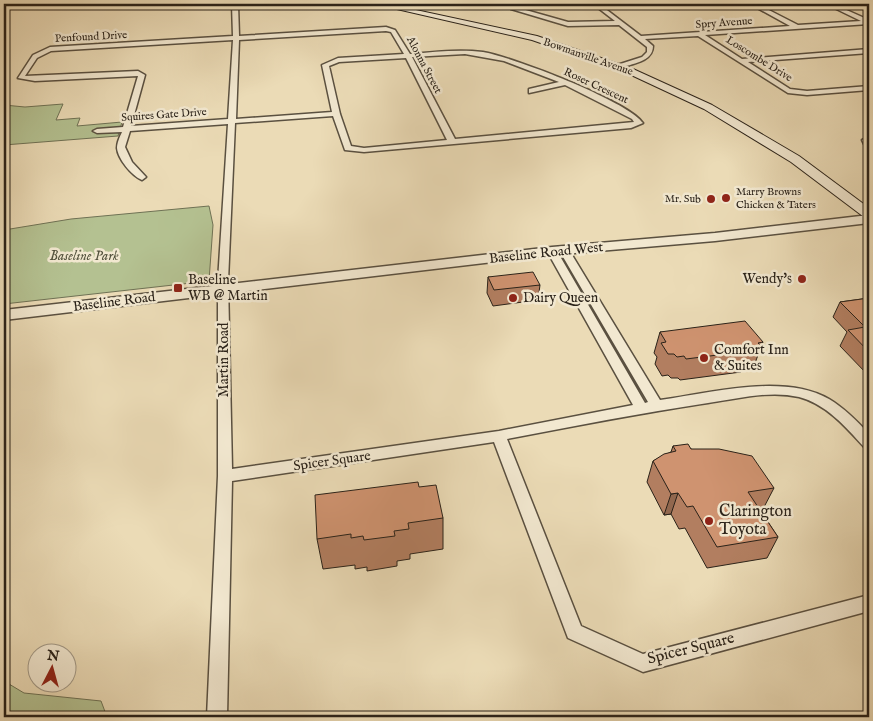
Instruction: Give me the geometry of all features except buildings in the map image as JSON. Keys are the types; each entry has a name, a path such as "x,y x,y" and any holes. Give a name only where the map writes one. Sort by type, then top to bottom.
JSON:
{"main road":[{"name":"Bowmanville Avenue","path":"379,4 534,38 619,66 708,107 781,152 786,160 868,219"}],"street":[{"name":"Martin Road","path":"218,717 225,476 223,290 236,38 235,4"},
{"path":"507,4 513,8 568,24 622,23"},
{"path":"596,4 650,46 650,52 644,58 619,66"},
{"path":"753,4 799,28"},
{"path":"829,4 869,22"},
{"name":"Spry Avenue","path":"641,38 869,22"},
{"name":"Alonna Street","path":"236,38 386,29 393,31 408,55 452,142"},
{"name":"Loscombe Drive","path":"700,35 788,91 807,93 869,88"},
{"name":"Penfound Drive","path":"126,129 142,75 138,73 35,79 21,78 30,60 40,52 50,49 236,38"},
{"path":"740,61 869,51"},
{"name":"Roser Crescent","path":"482,53 546,74 563,83 635,117 639,123 631,126 364,150 348,148 336,114 324,65 338,60 408,55 482,53"},
{"path":"532,91 563,83"},
{"path":"232,121 336,114"},
{"name":"Squires Gate Drive","path":"97,131 232,121"},
{"path":"126,129 121,147 123,156 133,169 142,176"},
{"name":"Baseline Road West","path":"223,290 558,251 724,236 868,219"},
{"path":"558,251 649,407"},
{"name":"Baseline Road","path":"4,315 223,290"},
{"name":"Spicer Square","path":"225,476 499,436 649,407 765,390 785,389 800,392 842,414 869,444"},
{"name":"Spicer Square","path":"499,436 574,632 643,663 869,603"}],"green space":[{"path":"63,104 56,120 80,118 77,126 122,122 118,136 4,145 4,105 25,107"},
{"name":"Baseline Park","path":"209,206 213,225 209,281 4,304 4,230 71,219"},
{"path":"4,681 28,694 101,701 107,717 4,717"}],"place":[{"name":"Marry Browns Chicken & Taters","path":"726,198"},
{"name":"Mr. Sub","path":"711,199"},
{"name":"Wendy's","path":"802,279"},
{"name":"Baseline WB @ Martin","path":"178,288"},
{"name":"Dairy Queen","path":"513,298"},
{"name":"Comfort Inn & Suites","path":"704,358"},
{"name":"Clarington Toyota","path":"709,521"}]}
